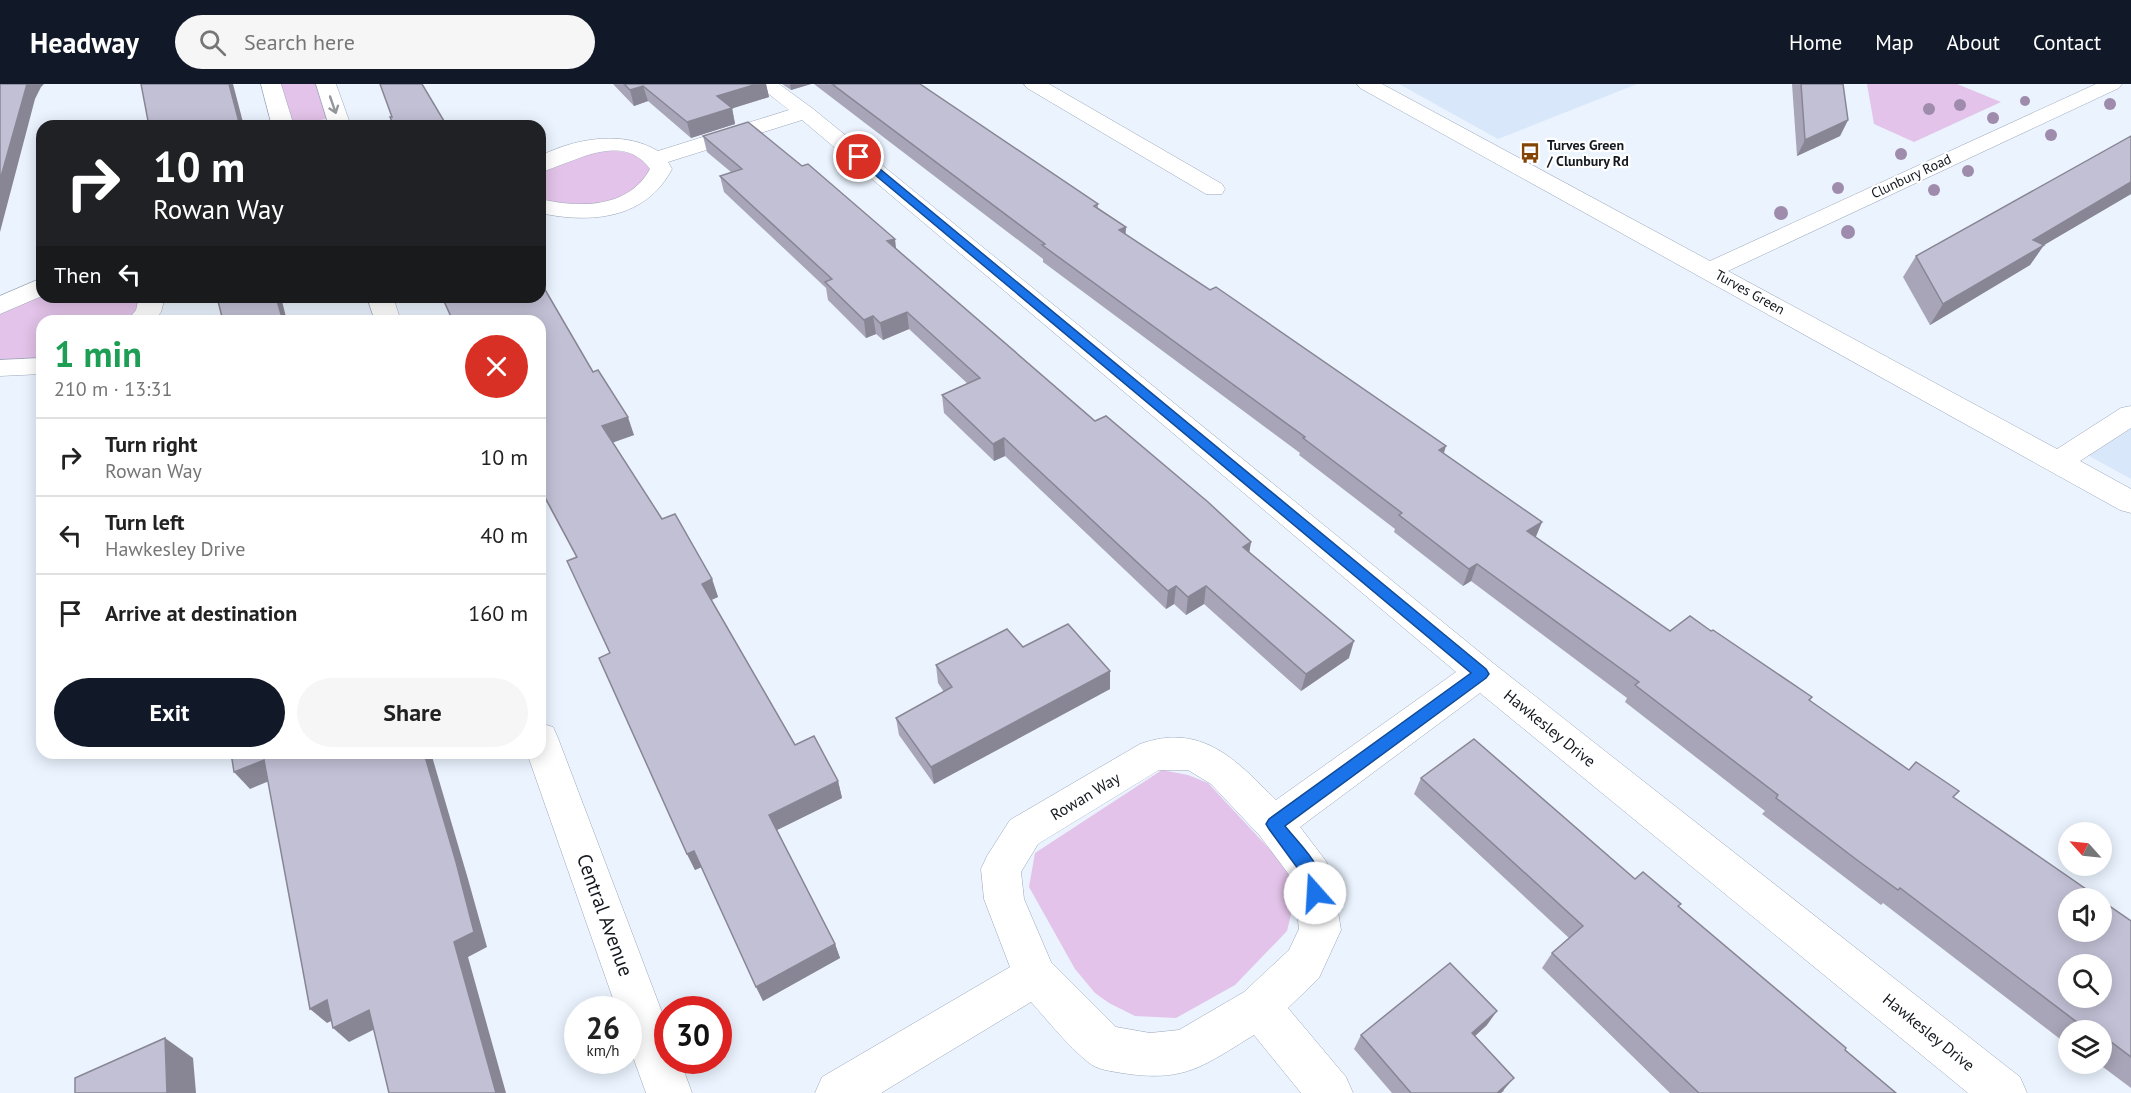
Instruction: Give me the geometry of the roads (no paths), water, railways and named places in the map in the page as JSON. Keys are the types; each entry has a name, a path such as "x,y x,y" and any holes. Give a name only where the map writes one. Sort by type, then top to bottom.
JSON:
{"street":[{"path":"271,84 281,120"},
{"path":"326,84 338,120"},
{"name":"Hawkesley Drive","path":"766,84 805,112 1481,674 2004,1093"},
{"path":"1034,84 1214,189"},
{"name":"Turves Green","path":"1367,84 2131,502"},
{"name":"Clunbury Road","path":"1710,270 2112,84"},
{"path":"656,159 805,112"},
{"path":"546,162 569,151 611,145 646,151 656,159 661,169 657,180 646,191 629,201 582,212 546,208"},
{"path":"0,306 36,289"},
{"path":"0,368 36,366"},
{"path":"2059,462 2084,443 2131,415"},
{"path":"1274,824 1481,674"},
{"name":"Rowan Way","path":"1194,754 1224,773 1274,824 1312,874 1320,930 1304,964 1258,1007 1184,1052 1150,1055 1105,1048 1035,976 1004,899 1001,869 1024,832 1153,755 1194,754"},
{"name":"Central Avenue","path":"546,755 669,1093"},
{"path":"838,1093 1035,976"},
{"path":"1258,1007 1330,1093"}],"place":[{"name":"Turves Green / Clunbury Rd","path":"1530,153"}]}
